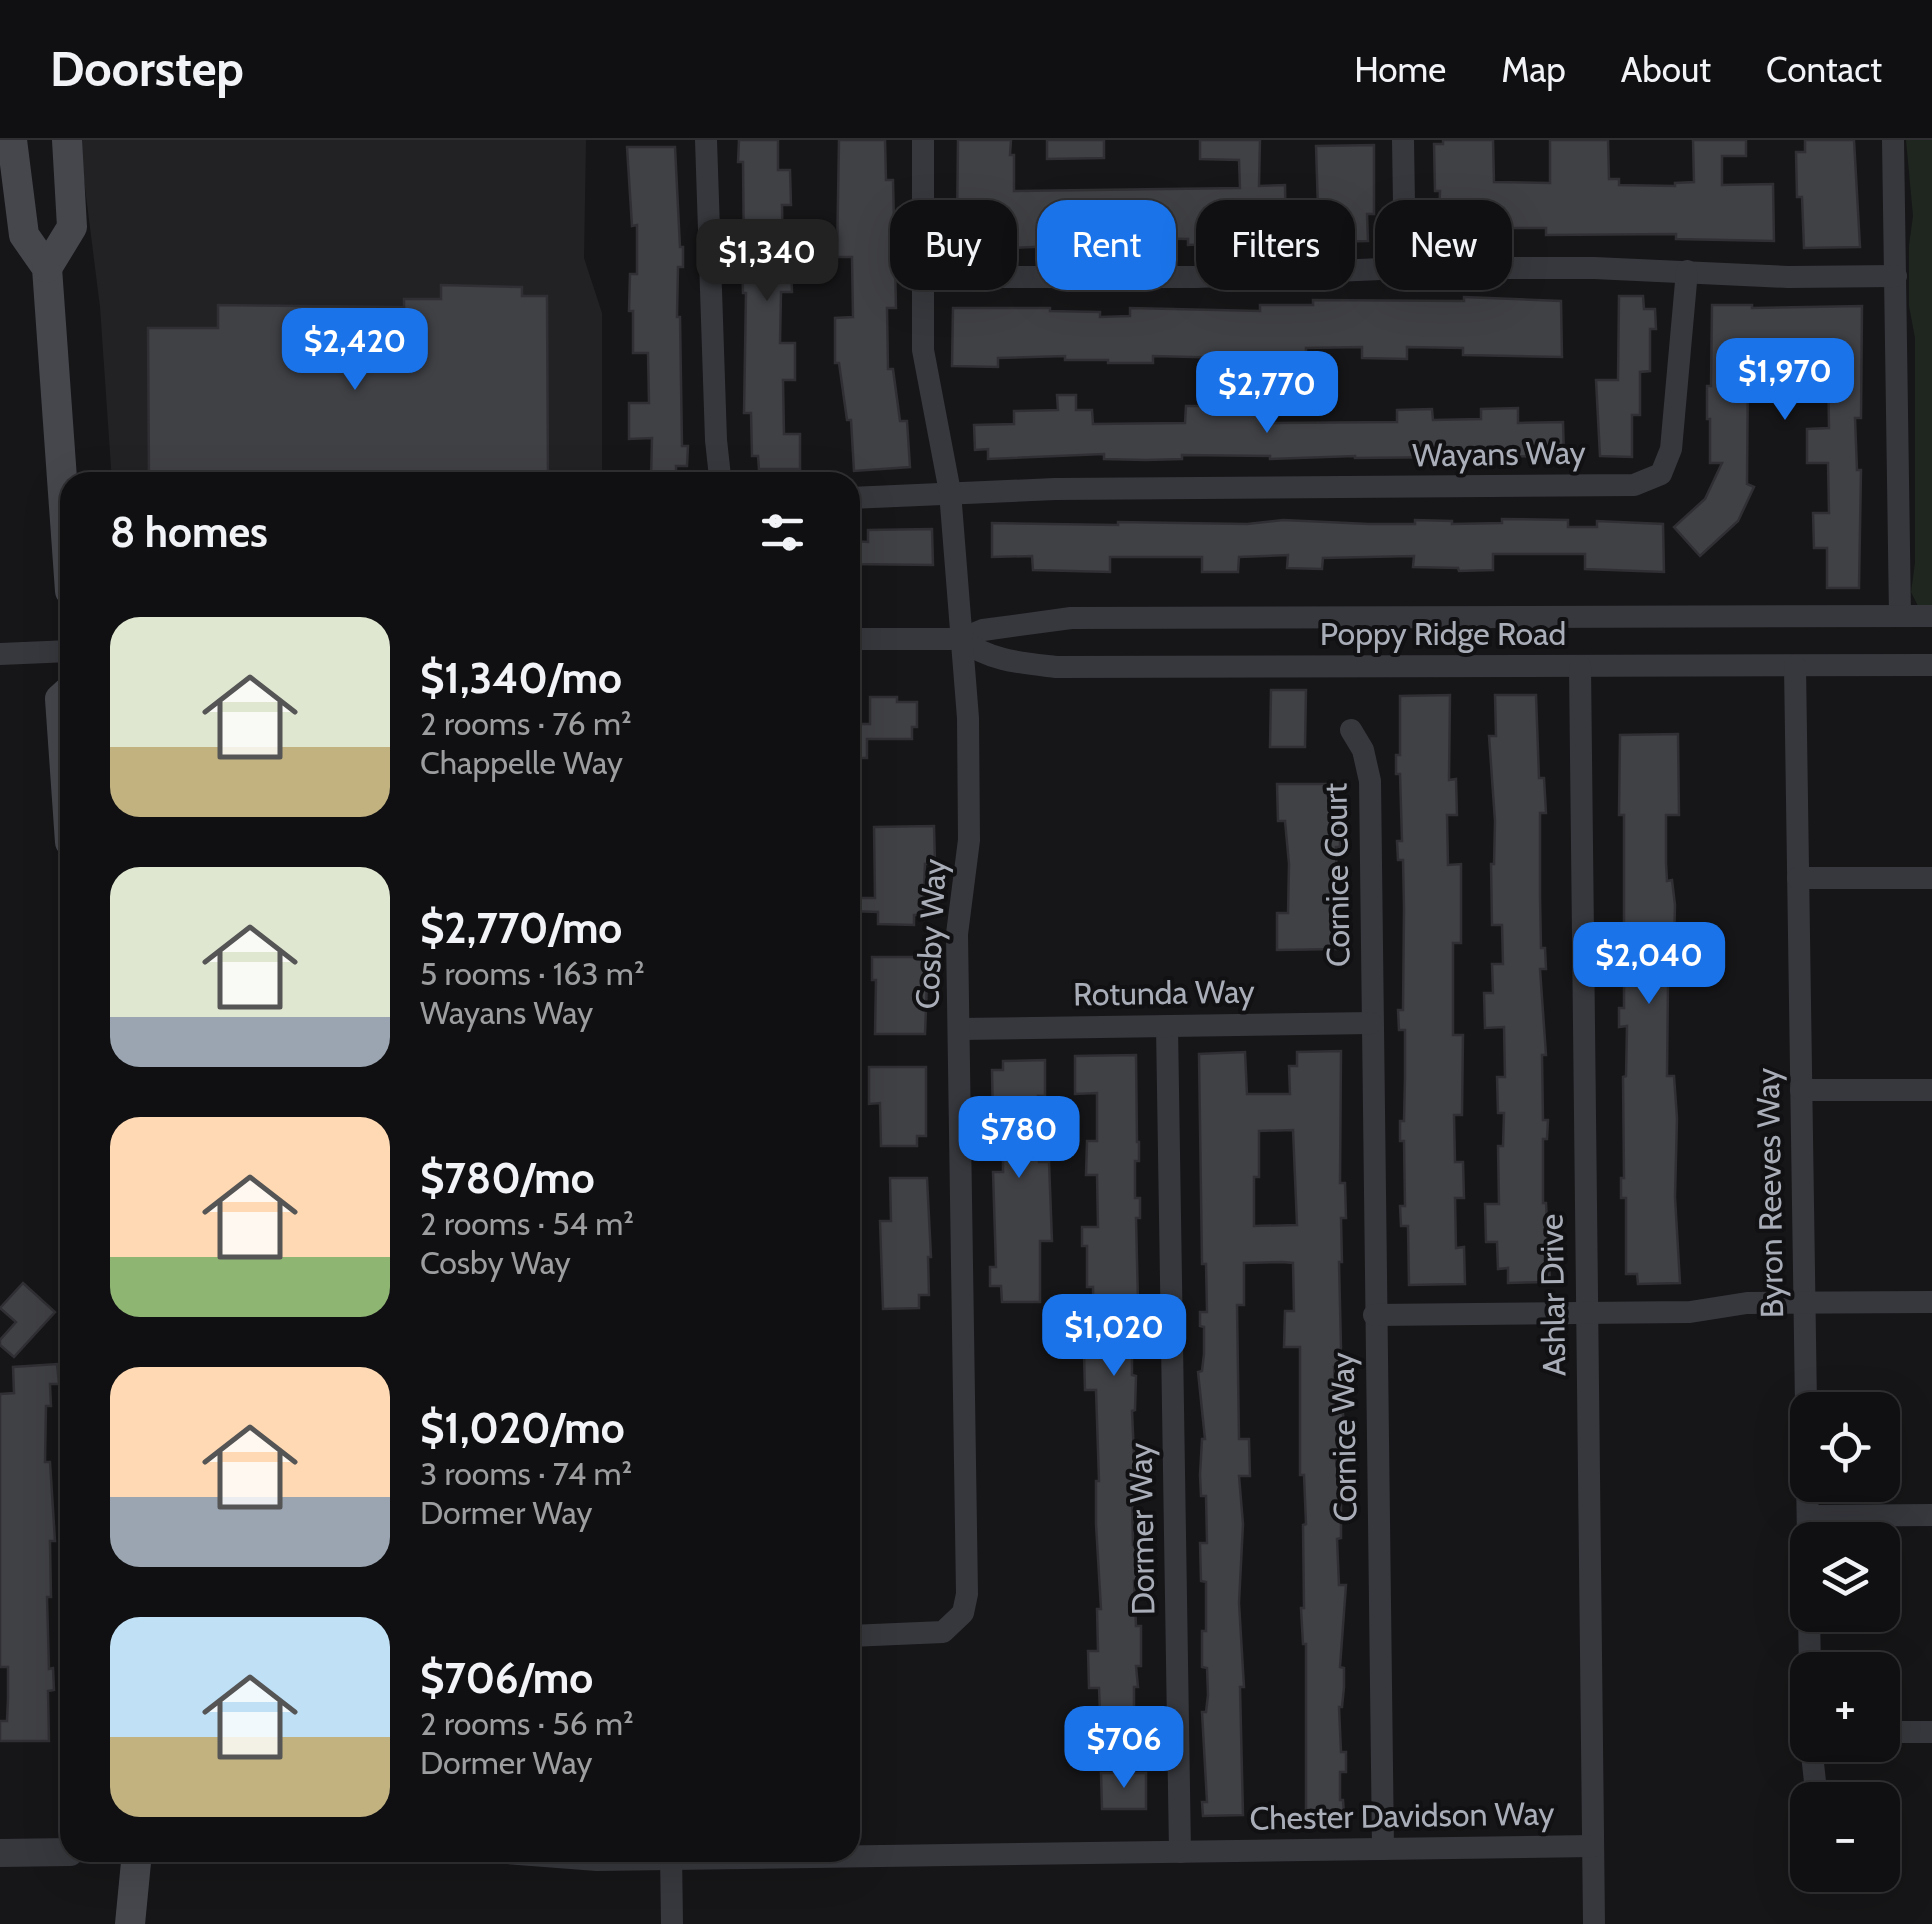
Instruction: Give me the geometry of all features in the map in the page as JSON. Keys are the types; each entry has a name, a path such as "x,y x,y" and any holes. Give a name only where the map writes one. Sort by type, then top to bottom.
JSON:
{"main road":[{"path":"12,140 24,235 46,268 61,472"},
{"path":"46,268 72,227 67,140"},
{"path":"130,1924 136,1862"}],"street":[{"path":"706,140 719,472"},
{"name":"Cosby Way","path":"923,140 923,200"},
{"path":"1403,140 1404,200"},
{"path":"1893,140 1900,616"},
{"path":"1017,276 1197,276 1375,269"},
{"path":"1512,269 1896,276"},
{"name":"Wayans Way","path":"860,497 1074,488 1634,485 1661,474 1671,449 1686,271"},
{"name":"Cosby Way","path":"860,1636 943,1632 958,1621 966,1604 958,918 970,822 968,718 950,492 924,350 924,290"},
{"name":"Poppy Ridge Road","path":"860,639 961,638 984,630 1071,618 1932,616"},
{"name":"Poppy Ridge Road","path":"961,638 972,648 998,659 1056,667 1932,665"},
{"path":"0,654 60,651"},
{"name":"Ashlar Drive","path":"1580,666 1594,1924"},
{"name":"Byron Reeves Way","path":"1795,666 1808,1522"},
{"name":"Cornice Court","path":"1351,730 1364,750 1370,780 1371,1023"},
{"path":"1798,878 1932,878"},
{"name":"Rotunda Way","path":"958,1028 1371,1023"},
{"name":"Cornice Way","path":"1371,1023 1383,1849"},
{"name":"Dormer Way","path":"1167,1026 1180,1852"},
{"path":"1801,1090 1932,1090"},
{"path":"1374,1315 1690,1312 1747,1303 1932,1302"},
{"path":"1808,1516 1932,1515"},
{"path":"1900,1732 1932,1732"},
{"name":"Chester Davidson Way","path":"860,1855 1593,1846"},
{"path":"0,1854 60,1852"},
{"path":"671,1862 672,1924"}],"shaded area":[{"path":"79,140 586,140 584,258 602,313 602,472 111,472 100,307"},
{"path":"1906,140 1932,140 1932,612 1919,608 1911,592 1915,563 1915,338 1909,306 1913,216"}],"building":[{"path":"739,140 778,140 778,170 790,170 791,205 782,205 783,257 791,257 792,292 781,292 780,343 795,343 795,380 783,380 784,434 800,434 800,469 759,469 758,456 752,456 751,413 744,413 746,293"},
{"path":"839,140 885,140 886,180 893,180 890,290 896,290 896,308 887,308 888,369 893,369 900,421 907,421 910,467 854,471 851,420 847,420 839,363 835,363 835,318 853,317 852,257 837,257"},
{"path":"958,140 1011,140 1014,191 1240,188 1239,160 1200,159 1200,140 1260,140 1259,186 1285,185 1285,200 1196,200 1196,245 1188,245 1188,239 1176,239 1176,200 1037,200 1037,247 1017,248 1017,200 957,200"},
{"path":"1047,140 1104,140 1104,158 1047,159"},
{"path":"1443,140 1493,140 1494,182 1550,183 1550,140 1608,140 1609,179 1619,179 1619,185 1675,186 1694,182 1693,140 1746,140 1746,156 1722,156 1722,185 1773,184 1774,241 1676,239 1676,234 1546,235 1546,228 1512,228 1512,200 1440,200 1440,191 1435,191 1434,144 1443,144"},
{"path":"1805,140 1854,140 1860,247 1804,248 1796,152 1805,152"},
{"path":"1374,145 1374,214 1367,214 1368,241 1355,241 1355,200 1318,200 1316,146"},
{"path":"627,147 675,147 683,247 683,267 678,267 677,317 682,446 688,446 687,466 676,466 676,472 651,472 652,438 629,439 629,403 649,403 648,353 633,353 630,274 637,274 637,225 632,226"},
{"path":"441,285 522,287 522,296 547,296 548,472 149,472 148,328 218,328 218,305 404,307 404,299 441,299"},
{"path":"1619,296 1643,296 1644,309 1655,309 1656,329 1650,329 1650,371 1640,372 1640,415 1632,415 1632,457 1600,456 1596,380 1618,380"},
{"path":"1464,297 1561,301 1562,357 1463,355 1463,348 1407,347 1407,359 1362,358 1362,347 1306,348 1306,360 1153,356 1153,363 1108,363 1065,360 1065,356 998,358 998,367 952,366 953,308 1050,308 1100,312 1100,317 1130,316 1130,308 1260,311 1260,305 1313,305 1313,300 1464,301"},
{"path":"1712,305 1862,306 1861,418 1855,418 1857,470 1861,470 1859,588 1827,588 1827,548 1814,548 1813,513 1829,513 1828,463 1807,463 1807,429 1829,428 1828,363 1817,363 1817,355 1758,355 1758,362 1748,362 1747,484 1754,487 1738,521 1700,556 1674,527 1705,499 1722,463 1710,463 1707,419"},
{"path":"1057,395 1076,395 1076,410 1092,410 1093,424 1185,423 1186,406 1220,406 1220,411 1263,410 1263,423 1397,422 1397,410 1432,409 1433,420 1481,419 1481,409 1518,408 1518,423 1563,422 1564,456 1270,459 1182,455 1182,459 1146,460 1104,459 1104,454 988,459 988,449 975,450 974,425 1014,424 1014,411 1058,410"},
{"path":"1502,519 1568,520 1568,527 1597,527 1597,521 1663,524 1664,572 1585,569 1585,554 1493,554 1493,570 1459,571 1413,567 1414,556 1323,558 1322,569 1287,568 1288,555 1239,557 1238,572 1202,572 1202,557 1110,557 1110,572 1033,570 1032,556 992,557 992,523 1247,524 1283,520 1415,524 1415,520 1452,524 1502,523"},
{"path":"932,529 933,565 860,564 860,542 868,542 868,530"},
{"path":"1271,690 1306,690 1305,747 1270,747"},
{"path":"1450,695 1449,780 1456,779 1457,815 1447,815 1448,865 1461,864 1461,943 1453,943 1453,1035 1463,1035 1462,1115 1454,1115 1455,1162 1463,1162 1464,1198 1455,1198 1456,1248 1464,1247 1465,1284 1409,1285 1408,1226 1401,1226 1400,1206 1405,1206 1400,1121 1404,1121 1405,1030 1399,1030 1398,1010 1403,1010 1404,908 1403,860 1398,860 1397,841 1402,841 1400,774 1396,774 1396,755 1400,755 1400,696"},
{"path":"1495,695 1536,695 1539,778 1544,778 1546,813 1540,813 1540,897 1541,948 1545,948 1546,969 1540,969 1546,1055 1542,1055 1543,1120 1548,1120 1547,1139 1543,1139 1543,1203 1550,1282 1508,1283 1508,1268 1498,1269 1497,1242 1486,1242 1485,1204 1499,1204 1498,1146 1503,1146 1504,1113 1498,1113 1497,1077 1505,1077 1504,1027 1485,1028 1484,993 1493,993 1492,964 1503,964 1502,925 1492,925 1495,821 1489,736 1496,736"},
{"path":"870,697 917,702 917,727 912,727 912,739 867,739 867,758 860,758 860,724 870,724"},
{"path":"1678,734 1679,815 1666,815 1666,863 1675,905 1673,983 1668,983 1667,1076 1674,1076 1677,1118 1675,1197 1680,1283 1638,1284 1637,1274 1626,1274 1626,1198 1621,1198 1627,1026 1619,1027 1619,1008 1624,1008 1620,735"},
{"path":"1277,784 1335,784 1336,826 1340,826 1340,847 1336,847 1338,949 1277,950 1277,913 1288,913 1289,864 1285,821 1278,821"},
{"path":"934,826 935,863 925,864 923,915 914,915 914,925 878,924 878,912 860,911 860,898 875,898 874,827"},
{"path":"872,957 928,957 925,1034 875,1034 876,980 872,980"},
{"path":"1341,1051 1340,1183 1345,1183 1346,1218 1341,1218 1339,1262 1341,1348 1338,1367 1334,1367 1337,1413 1343,1413 1344,1431 1339,1431 1341,1458 1336,1459 1341,1498 1341,1538 1337,1539 1339,1585 1346,1585 1340,1667 1344,1668 1344,1687 1339,1707 1341,1752 1346,1752 1346,1772 1340,1772 1344,1814 1306,1814 1306,1644 1301,1608 1306,1524 1304,1475 1300,1475 1300,1347 1284,1347 1285,1311 1294,1311 1293,1263 1282,1262 1244,1263 1244,1305 1237,1305 1239,1439 1249,1439 1250,1476 1239,1476 1243,1524 1239,1603 1244,1687 1240,1687 1243,1815 1203,1816 1202,1802 1207,1802 1202,1712 1206,1712 1208,1695 1207,1668 1202,1667 1206,1582 1201,1581 1200,1543 1207,1543 1206,1496 1201,1496 1205,1439 1198,1372 1202,1371 1204,1354 1200,1312 1207,1312 1206,1264 1202,1264 1199,1054 1245,1052 1247,1094 1290,1094 1289,1066 1297,1066 1297,1052","holes":["1293,1130 1297,1225 1254,1226 1259,1131"]},
{"path":"1136,1055 1139,1161 1135,1161 1135,1198 1140,1198 1140,1218 1136,1218 1138,1303 1132,1330 1132,1375 1136,1376 1132,1411 1134,1456 1139,1456 1136,1497 1132,1497 1133,1545 1138,1545 1138,1580 1134,1581 1136,1626 1141,1626 1141,1666 1136,1666 1138,1687 1134,1687 1134,1719 1138,1720 1139,1734 1101,1734 1099,1688 1089,1688 1088,1651 1098,1651 1097,1609 1101,1609 1096,1524 1099,1481 1096,1390 1085,1390 1084,1354 1094,1354 1093,1287 1087,1287 1087,1246 1082,1246 1082,1227 1098,1227 1097,1175 1086,1175 1087,1141 1097,1141 1097,1093 1075,1094 1075,1056"},
{"path":"1045,1060 1045,1096 1038,1096 1039,1162 1049,1162 1052,1241 1040,1241 1040,1302 1002,1302 1001,1286 990,1286 990,1267 996,1267 993,1172 1003,1172 1003,1139 986,1139 986,1120 993,1120 992,1070 1003,1070 1003,1061"},
{"path":"869,1067 926,1067 926,1136 917,1136 917,1146 881,1146 880,1103 869,1104"},
{"path":"890,1178 927,1178 929,1295 919,1295 919,1308 883,1309 880,1221 891,1221"},
{"path":"23,1283 55,1312 14,1357 0,1345 0,1340 16,1322 0,1308"},
{"path":"57,1364 59,1384 50,1384 51,1406 46,1406 45,1462 50,1462 55,1541 50,1541 51,1597 47,1597 49,1669 53,1668 54,1690 48,1691 49,1741 0,1741 0,1721 7,1721 8,1667 0,1667 0,1394 14,1393 13,1367"},
{"path":"1101,1773 1146,1773 1146,1809 1102,1809"}]}
